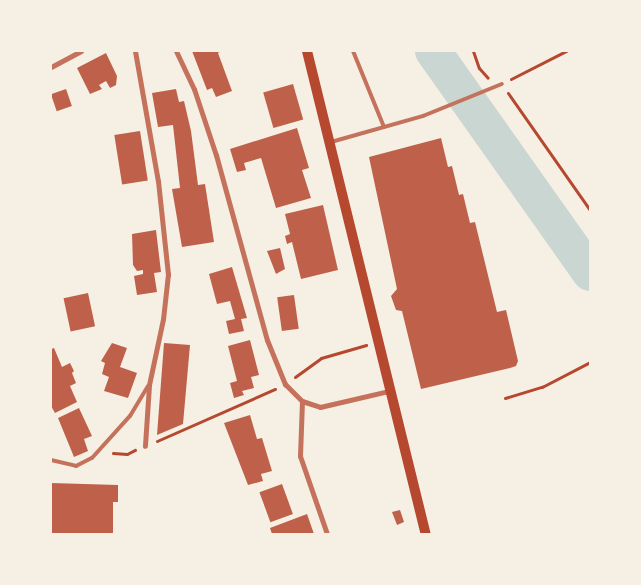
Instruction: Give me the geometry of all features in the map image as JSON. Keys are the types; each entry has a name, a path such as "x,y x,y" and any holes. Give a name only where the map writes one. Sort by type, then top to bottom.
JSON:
{"main road":[{"path":"307,51 389,391 426,534"}],"street":[{"path":"51,67 81,51"},
{"path":"135,51 168,254 163,319 149,384 145,446"},
{"path":"176,51 194,89 210,136 267,340 285,384 302,401 320,407 334,406 389,391"},
{"path":"302,401 300,456 327,534"}],"lane":[{"path":"353,51 384,127"},
{"path":"329,143 436,110 502,84"},
{"path":"51,460 76,466 105,446 130,416 149,384"}],"path":[{"path":"473,51 478,68 495,86"},
{"path":"566,51 502,84 590,210"},
{"path":"157,441 285,384 321,358 378,342"},
{"path":"505,398 542,386 590,362"},
{"path":"105,446 121,455 135,451"}],"building":[{"path":"192,51 221,51 218,53 232,91 216,97 212,88 207,90"},
{"path":"106,53 117,76 116,85 110,88 106,81 99,85 102,89 90,94 77,68"},
{"path":"293,84 303,120 273,128 263,93"},
{"path":"66,89 72,106 57,111 51,94"},
{"path":"176,89 179,102 184,101 191,131 198,185 205,184 214,242 182,247 172,189 180,188 173,125 158,127 152,93"},
{"path":"297,128 309,168 302,170 311,198 276,208 261,158 244,163 246,170 237,172 230,149"},
{"path":"140,131 148,180 122,184 114,135"},
{"path":"441,138 448,167 452,166 459,195 463,194 470,223 475,222 497,312 506,310 518,361 516,366 510,368 421,389 402,311 396,310 391,296 397,289 369,157"},
{"path":"323,205 338,270 301,279 292,242 287,244 285,236 290,234 285,214"},
{"path":"156,230 161,272 154,273 157,292 137,295 134,276 143,274 143,270 137,271 133,265 132,234"},
{"path":"280,248 285,269 276,274 267,251"},
{"path":"232,267 247,318 241,319 244,331 229,334 226,321 235,319 230,301 217,304 209,274"},
{"path":"88,293 95,326 71,331 64,298"},
{"path":"294,295 299,329 282,331 277,297"},
{"path":"250,340 259,375 251,377 254,388 242,391 244,395 234,398 230,383 237,381 228,346"},
{"path":"112,343 127,348 120,367 137,373 128,398 104,391 109,377 102,374 105,363 101,361"},
{"path":"164,343 190,345 183,424 157,435"},
{"path":"54,348 62,367 70,363 74,371 72,373 76,383 70,386 77,402 55,413 51,406 51,349"},
{"path":"79,408 92,436 84,439 88,451 74,457 58,418"},
{"path":"250,415 257,439 262,438 272,471 261,474 263,481 248,485 224,423"},
{"path":"51,483 118,485 118,502 113,502 113,534 51,534"},
{"path":"282,484 293,514 270,522 259,492"},
{"path":"400,510 404,522 397,525 392,512"},
{"path":"307,514 314,534 272,534 270,528"}],"waterway":[{"path":"433,51 590,273"}]}
